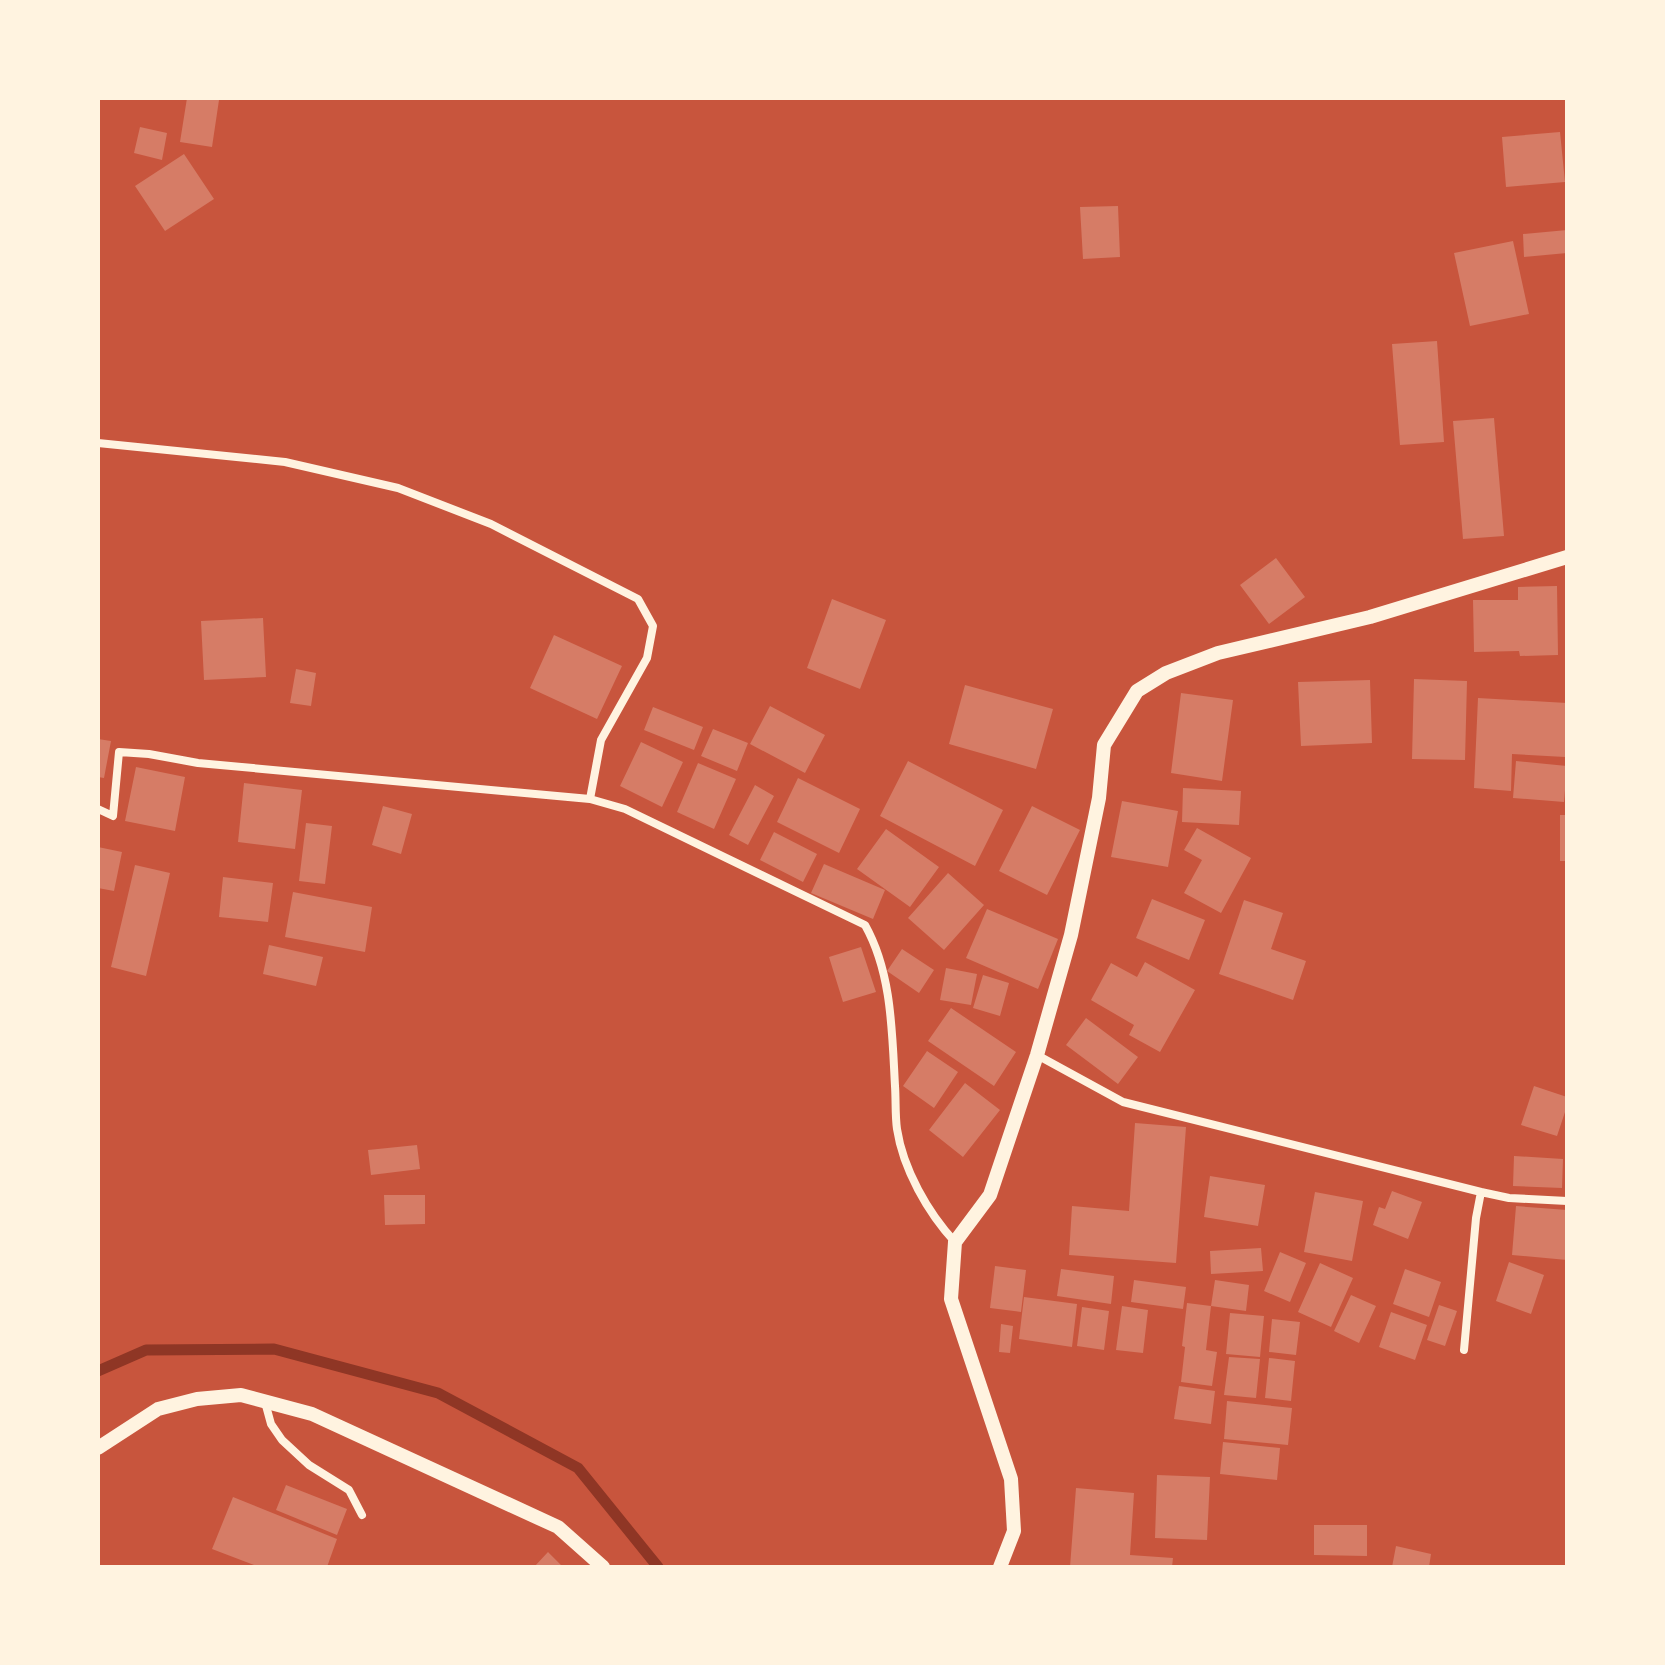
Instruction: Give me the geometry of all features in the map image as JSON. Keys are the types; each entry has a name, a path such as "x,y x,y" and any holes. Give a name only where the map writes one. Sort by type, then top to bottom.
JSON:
{"street":[{"path":"98,443 285,462 398,488 491,524 638,599 653,626 647,658 601,740 590,799"},
{"path":"1000,1567 1014,1531 1011,1479 951,1299 955,1242 990,1195 1037,1055 1071,935 1099,798 1104,745 1137,691 1166,673 1218,653 1370,617 1567,557"},
{"path":"98,809 113,816 119,752 198,763 590,799 625,809 865,925 881,962 888,998 898,1130 919,1192 933,1217 955,1242"},
{"path":"1037,1055 1123,1102 1481,1192 1509,1198 1567,1201"},
{"path":"1464,1350 1481,1192"},
{"path":"98,1448 158,1409 197,1399 241,1395 312,1414 558,1527 603,1567"},
{"path":"265,1401 271,1424 282,1440 309,1465 349,1490 362,1515"}],"building":[{"path":"187,98 219,100 212,147 180,142"},
{"path":"140,127 167,133 162,160 134,153"},
{"path":"1560,132 1565,182 1506,187 1502,137"},
{"path":"184,154 214,199 165,231 135,186"},
{"path":"1118,206 1120,257 1083,259 1080,207"},
{"path":"1567,230 1567,253 1524,257 1523,234"},
{"path":"1513,241 1529,314 1470,326 1454,253"},
{"path":"1437,341 1444,442 1400,445 1392,344"},
{"path":"1494,418 1504,536 1463,539 1453,421"},
{"path":"1276,558 1305,597 1269,624 1240,585"},
{"path":"1557,586 1558,655 1520,656 1519,651 1474,652 1473,600 1518,600 1518,587"},
{"path":"832,599 886,620 860,689 807,668"},
{"path":"263,618 266,677 204,680 201,621"},
{"path":"554,635 622,666 597,719 530,688"},
{"path":"296,669 316,673 311,706 290,703"},
{"path":"1414,679 1467,681 1465,760 1412,759"},
{"path":"1370,680 1372,743 1301,746 1298,682"},
{"path":"965,685 1053,709 1036,769 949,744"},
{"path":"1181,693 1233,700 1222,781 1171,773"},
{"path":"1478,698 1567,703 1565,757 1512,754 1511,791 1474,788"},
{"path":"770,706 825,735 805,773 750,744"},
{"path":"653,707 703,727 694,750 644,730"},
{"path":"713,729 748,743 737,771 701,756"},
{"path":"98,739 111,741 104,778 98,777"},
{"path":"641,742 683,762 662,807 620,786"},
{"path":"908,761 1003,810 975,866 880,816"},
{"path":"1516,761 1567,766 1564,802 1513,798"},
{"path":"698,763 736,779 714,829 677,812"},
{"path":"136,767 185,777 175,831 125,821"},
{"path":"798,778 860,809 839,853 777,822"},
{"path":"244,783 302,790 295,849 238,842"},
{"path":"755,785 774,796 748,845 729,835"},
{"path":"1183,788 1241,791 1239,825 1182,822"},
{"path":"1122,801 1178,811 1168,867 1111,857"},
{"path":"383,806 412,814 401,854 372,845"},
{"path":"1032,806 1080,830 1047,895 999,871"},
{"path":"1560,815 1567,815 1567,861 1560,861"},
{"path":"306,823 332,826 325,884 299,881"},
{"path":"1197,828 1251,858 1221,913 1184,893 1202,860 1184,850"},
{"path":"886,829 939,867 910,907 857,869"},
{"path":"774,832 817,854 803,882 760,860"},
{"path":"98,847 122,852 114,891 98,888"},
{"path":"824,864 885,890 873,919 811,893"},
{"path":"135,865 170,873 146,976 111,967"},
{"path":"948,873 984,905 944,950 908,918"},
{"path":"223,877 273,883 268,922 219,917"},
{"path":"293,892 372,907 365,952 285,937"},
{"path":"1152,899 1205,920 1189,960 1136,938"},
{"path":"1244,900 1283,913 1271,949 1306,961 1293,1000 1219,974"},
{"path":"987,909 1058,939 1038,989 966,958"},
{"path":"269,945 323,957 316,986 263,974"},
{"path":"861,947 876,992 843,1002 829,957"},
{"path":"902,949 934,970 919,993 887,971"},
{"path":"1145,962 1195,990 1160,1052 1129,1035 1134,1025 1091,1000 1111,963 1137,977"},
{"path":"946,968 977,974 971,1005 940,1000"},
{"path":"983,975 1009,983 1000,1016 973,1008"},
{"path":"951,1008 1016,1052 994,1086 928,1041"},
{"path":"1086,1018 1138,1057 1118,1084 1066,1045"},
{"path":"927,1051 958,1072 934,1108 903,1086"},
{"path":"965,1083 1000,1110 963,1157 929,1130"},
{"path":"1534,1086 1567,1097 1557,1136 1521,1125"},
{"path":"1135,1123 1186,1127 1176,1263 1069,1255 1072,1206 1129,1211"},
{"path":"417,1145 420,1169 371,1175 368,1150"},
{"path":"1514,1156 1563,1159 1562,1188 1513,1186"},
{"path":"1210,1176 1265,1185 1258,1226 1204,1217"},
{"path":"1392,1191 1422,1202 1408,1239 1373,1225 1379,1207 1385,1209"},
{"path":"1315,1192 1363,1201 1352,1261 1304,1252"},
{"path":"384,1195 425,1195 425,1224 385,1225"},
{"path":"1516,1206 1567,1210 1567,1260 1512,1255"},
{"path":"1261,1248 1263,1271 1211,1274 1210,1251"},
{"path":"1280,1252 1306,1263 1290,1302 1264,1291"},
{"path":"1509,1262 1544,1275 1531,1314 1496,1301"},
{"path":"1320,1263 1353,1278 1331,1327 1298,1312"},
{"path":"995,1266 1026,1270 1021,1312 990,1308"},
{"path":"1061,1269 1114,1276 1111,1304 1057,1296"},
{"path":"1405,1269 1441,1282 1429,1317 1393,1304"},
{"path":"1134,1280 1186,1287 1183,1309 1131,1302"},
{"path":"1215,1280 1249,1285 1246,1311 1211,1306"},
{"path":"1351,1295 1376,1306 1359,1343 1334,1331"},
{"path":"1024,1297 1077,1304 1072,1347 1019,1339"},
{"path":"1187,1303 1211,1306 1206,1350 1217,1352 1212,1386 1181,1382"},
{"path":"1439,1305 1457,1311 1445,1346 1427,1340"},
{"path":"1122,1306 1148,1310 1143,1353 1116,1350"},
{"path":"1082,1307 1109,1311 1104,1350 1077,1346"},
{"path":"1391,1312 1427,1325 1415,1360 1379,1347"},
{"path":"1230,1313 1264,1316 1260,1357 1226,1354"},
{"path":"1272,1319 1300,1322 1296,1355 1269,1352"},
{"path":"1001,1324 1013,1326 1010,1353 999,1352"},
{"path":"1229,1357 1260,1359 1256,1398 1224,1395"},
{"path":"1269,1358 1295,1361 1291,1401 1265,1398"},
{"path":"1179,1386 1215,1391 1211,1424 1174,1419"},
{"path":"1227,1401 1292,1408 1288,1445 1224,1439"},
{"path":"1223,1442 1280,1448 1277,1480 1220,1474"},
{"path":"1157,1475 1210,1477 1207,1540 1155,1538"},
{"path":"286,1485 347,1509 337,1535 276,1510"},
{"path":"1076,1488 1134,1493 1130,1555 1173,1558 1172,1567 1070,1567"},
{"path":"233,1497 337,1539 327,1567 259,1567 212,1549"},
{"path":"1314,1525 1367,1525 1367,1556 1314,1555"},
{"path":"1396,1546 1431,1554 1429,1567 1392,1567"},
{"path":"548,1552 563,1567 534,1567"}],"waterway":[{"path":"98,1371 146,1350 274,1349 438,1393 578,1468 658,1567"}]}
